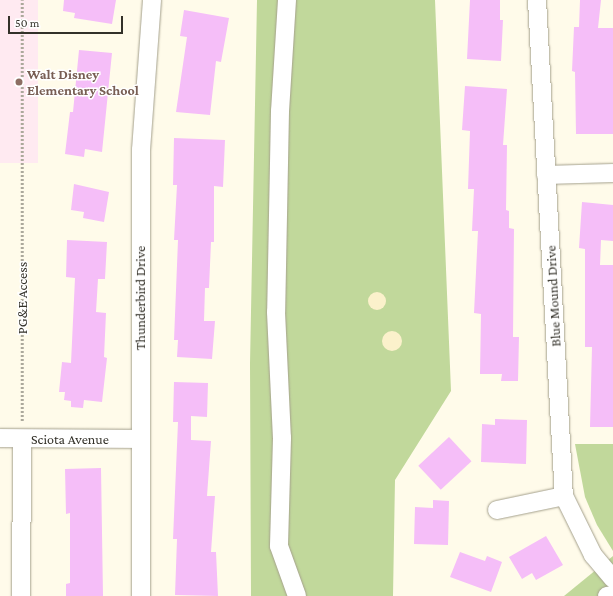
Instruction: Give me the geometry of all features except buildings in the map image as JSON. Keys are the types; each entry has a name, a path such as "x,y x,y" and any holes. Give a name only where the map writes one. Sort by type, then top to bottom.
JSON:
{"street":[{"name":"Thunderbird Drive","path":"141,596 139,439 140,150 152,0"},
{"path":"287,0 280,111 277,289 282,438 279,546 297,596"},
{"name":"Blue Mound Drive","path":"537,0 564,496 594,554 613,579"},
{"path":"546,175 613,173"},
{"name":"Sciota Avenue","path":"0,438 139,439"},
{"path":"21,596 22,438"},
{"path":"497,510 564,496"},
{"path":"607,596 613,595"}],"path":[{"name":"PG&E Access","path":"22,0 22,438"}],"shaded area":[{"name":"Walt Disney Elementary School","path":"0,0 38,0 38,163 0,163"}],"green space":[{"path":"257,0 435,0 451,391 395,480 393,596 251,596 250,364"},
{"path":"575,444 613,444 613,551 597,525 585,497"},
{"path":"613,556 613,596 564,596"}],"sand":[{"path":"377,292 383,295 386,301 383,307 377,310 371,307 368,301 371,295"},
{"path":"392,331 399,334 402,341 399,348 392,351 385,348 382,341 385,334"}],"place":[{"name":"Walt Disney Elementary School","path":"19,82"}]}
